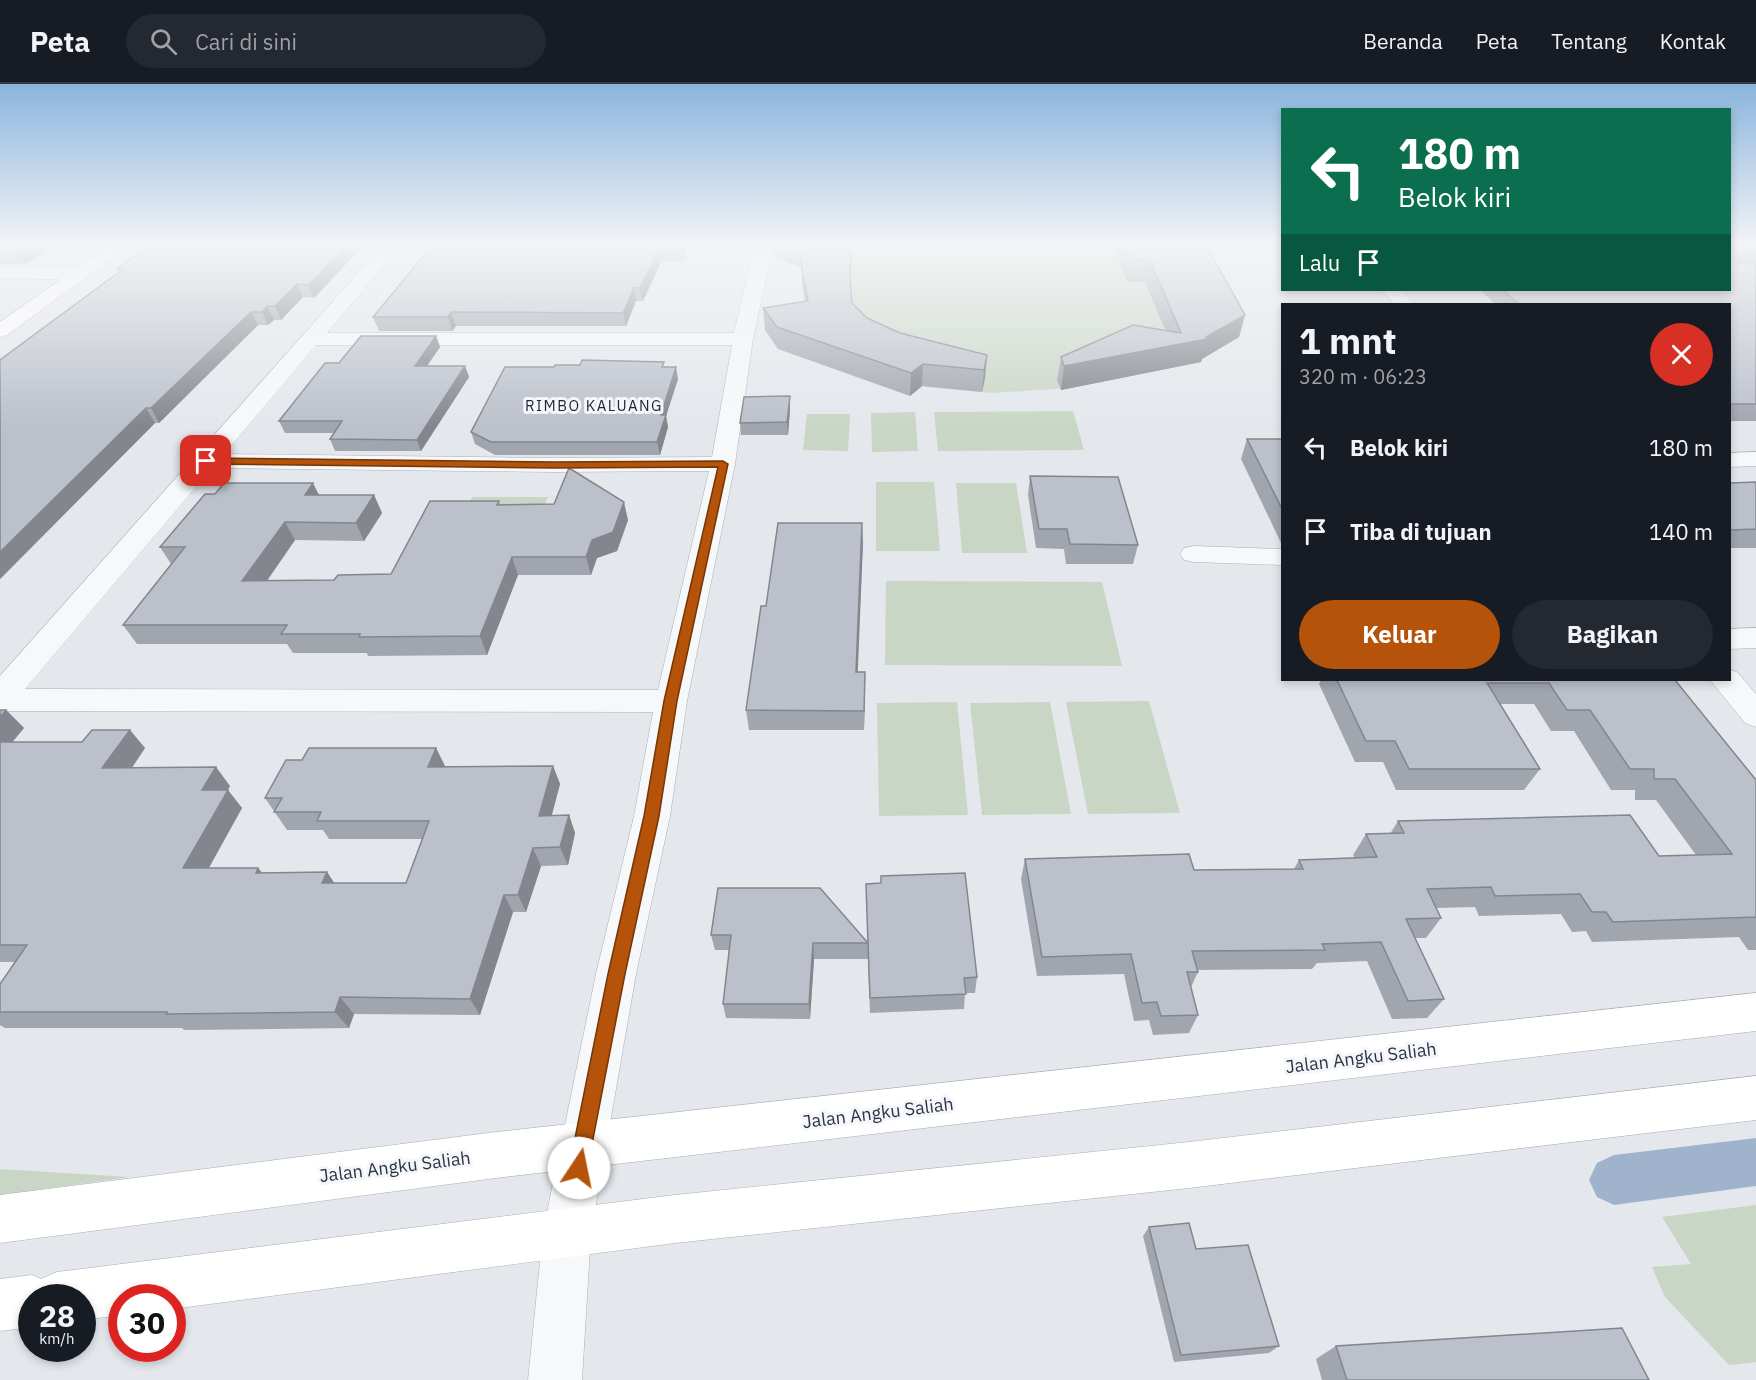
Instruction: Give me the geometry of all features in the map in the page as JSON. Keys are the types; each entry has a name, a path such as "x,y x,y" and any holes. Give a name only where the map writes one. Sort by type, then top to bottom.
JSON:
{"main road":[{"path":"0,331 36,305"},
{"name":"Jalan Angku Saliah","path":"0,1219 496,1155 583,1147 1756,1012"},
{"path":"96,1293 567,1233 1189,1165 1756,1098"},
{"path":"0,1305 18,1303"}],"street":[{"path":"0,699 339,305"},
{"path":"555,1380 567,1233 616,974 652,816 671,701 723,464 750,305"},
{"path":"310,339 743,339"},
{"path":"1731,460 1756,459"},
{"path":"206,461 554,465 723,464"},
{"path":"1194,554 1281,557"},
{"path":"1731,639 1756,638"},
{"path":"1727,681 1756,715"},
{"path":"0,699 671,701"}],"green space":[{"path":"806,305 1162,305 1158,313 1173,355 1155,366 1126,377 1068,388 992,393 926,387 809,321"},
{"path":"1073,411 1084,450 938,451 934,412"},
{"path":"915,412 918,451 872,452 871,413"},
{"path":"807,414 850,414 848,451 803,450"},
{"path":"876,482 934,482 940,551 876,551"},
{"path":"956,483 1016,483 1027,553 962,553"},
{"path":"472,497 548,497 537,522 462,518"},
{"path":"886,581 1102,582 1122,666 885,665"},
{"path":"1149,701 1180,813 1088,814 1066,702"},
{"path":"957,702 968,815 879,816 877,703"},
{"path":"1050,702 1071,814 982,815 970,703"},
{"path":"0,1169 129,1177 0,1195"},
{"path":"1756,1205 1756,1362 1729,1365 1665,1297 1652,1267 1691,1264 1662,1217"}],"building":[{"path":"74,305 276,305 267,306 262,312 251,312 151,408 146,408 0,552 0,360"},
{"path":"383,305 626,305 623,313 451,312 448,317 373,317"},
{"path":"779,305 854,305 867,318 900,333 987,355 984,370 923,364 911,373 777,327 763,308"},
{"path":"1169,305 1240,305 1245,315 1206,337 1207,339 1064,366 1061,357 1133,325 1181,333"},
{"path":"1731,305 1756,305 1756,404 1731,404"},
{"path":"361,336 436,336 415,366 465,366 417,440 330,439 342,421 279,421 325,363 339,363"},
{"path":"582,360 664,362 662,367 676,367 661,415 666,415 657,442 491,442 471,432 505,367 580,365"},
{"path":"790,396 787,422 740,423 744,397"},
{"path":"1247,439 1281,439 1281,507"},
{"path":"569,468 624,502 613,532 592,540 586,557 512,557 480,636 359,637 360,634 281,634 287,625 123,625 185,547 160,547 205,494 215,494 224,483 313,483 305,495 374,495 356,523 285,522 242,581 334,580 338,575 391,574 430,501 499,501 497,505 554,504"},
{"path":"1030,476 1118,477 1138,545 1070,544 1067,529 1039,529"},
{"path":"1756,482 1756,529 1731,530 1731,483"},
{"path":"778,523 862,523 856,672 865,672 864,711 746,710 761,606 766,606"},
{"path":"1337,681 1676,681 1756,780 1756,917 1613,922 1606,912 1592,912 1580,894 1495,896 1491,887 1427,889 1441,918 1406,919 1444,999 1408,1001 1381,942 1322,944 1325,950 1192,951 1198,972 1187,972 1198,1015 1161,1016 1157,1002 1142,1003 1131,954 1042,957 1025,859 1189,854 1194,870 1303,869 1299,860 1377,857 1366,834 1404,833 1398,821 1630,815 1659,856 1732,854 1675,779 1654,779 1654,769 1630,769 1590,710 1567,710 1549,683 1487,683 1540,769 1409,769 1395,741 1366,741"},
{"path":"92,730 130,730 102,768 216,767 202,790 228,790 183,868 258,868 256,873 327,872 322,883 406,883 429,821 317,821 321,812 274,812 282,798 265,798 286,760 302,760 309,748 436,748 428,767 553,766 539,816 569,815 560,847 533,848 518,895 504,895 470,999 340,997 335,1012 166,1014 167,1012 0,1012 0,984 27,945 0,945 0,742 82,742"},
{"path":"965,873 977,977 964,978 966,994 870,998 866,884 881,883 881,876"},
{"path":"718,888 820,888 868,943 813,943 809,1004 723,1004 731,935 711,935"},
{"path":"1189,1223 1196,1249 1248,1245 1279,1346 1181,1355 1149,1227"},
{"path":"1622,1328 1649,1380 1347,1380 1336,1346"}],"waterway":[{"path":"1614,1180 1756,1162"}],"district":[{"name":"RIMBO KALUANG","path":"594,406"}],"route":[{"path":"206,461 554,465 723,464 671,701 652,816 616,974 579,1168"}]}
